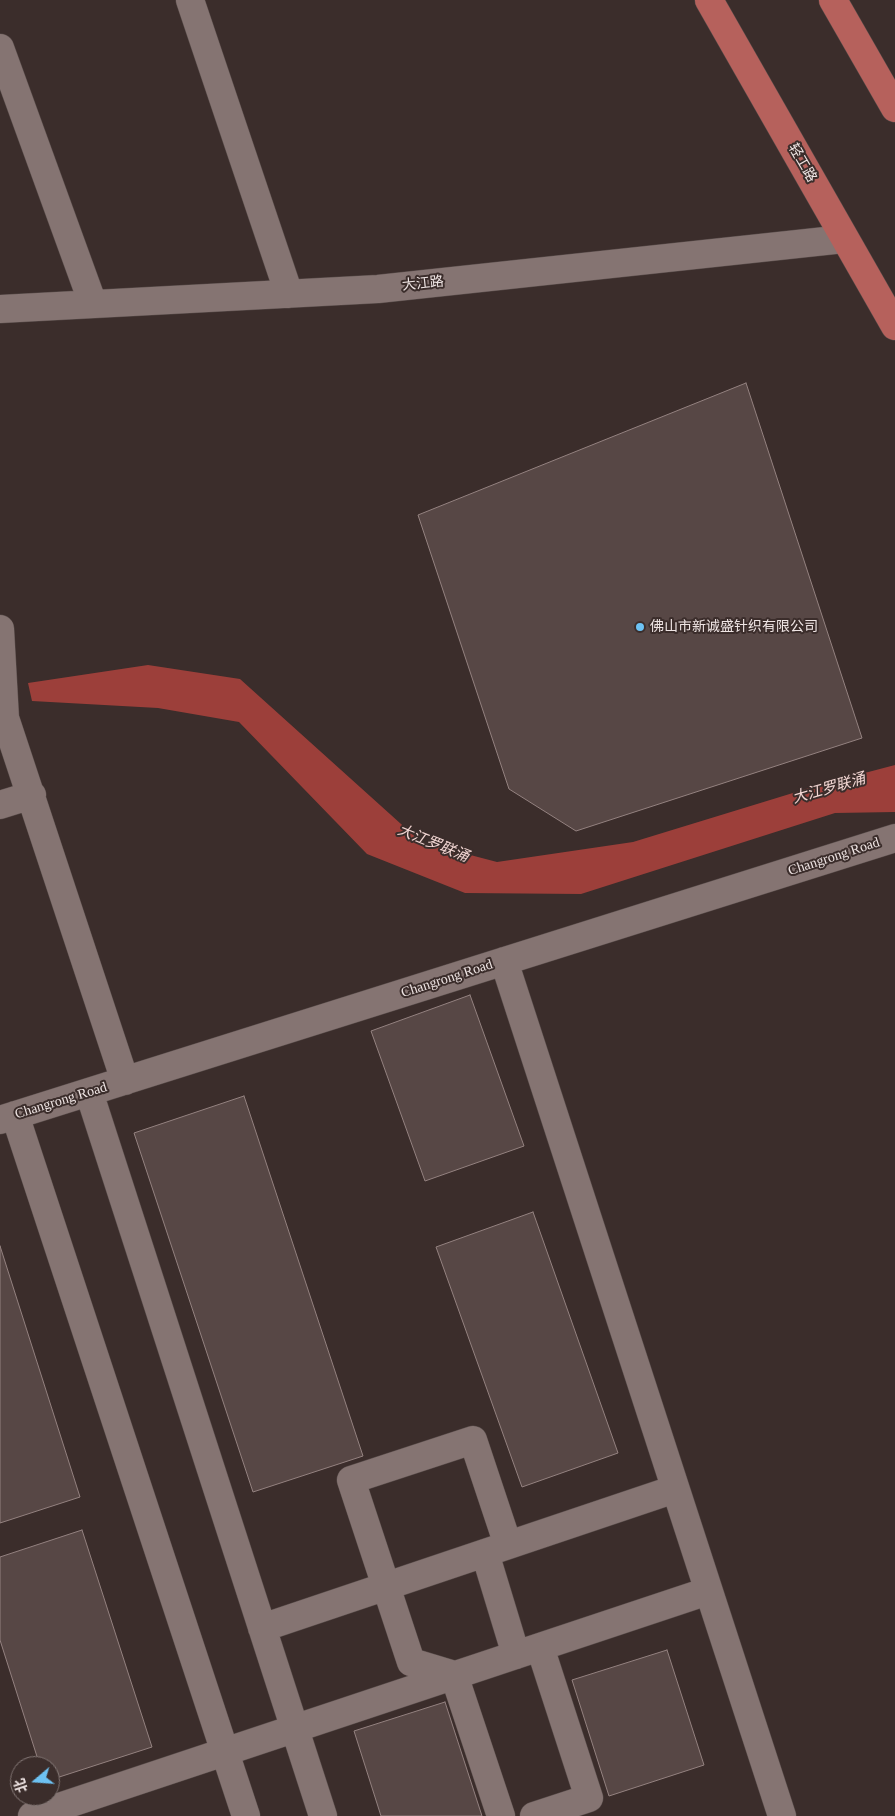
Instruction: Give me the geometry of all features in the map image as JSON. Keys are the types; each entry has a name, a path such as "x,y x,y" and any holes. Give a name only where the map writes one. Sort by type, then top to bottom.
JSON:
{"main road":[{"name":"轻工路","path":"709,0 895,326"},
{"path":"833,0 895,108"}],"street":[{"path":"190,0 289,294"},
{"path":"0,48 93,304"},
{"name":"大江路","path":"0,309 378,289 844,239"},
{"path":"0,629 5,718 126,1080"},
{"path":"0,805 32,795"},
{"name":"Changrong Road","path":"8,1118 895,838"},
{"path":"504,961 782,1816"},
{"path":"90,1092 323,1816"},
{"path":"8,1118 226,1752 246,1816"},
{"path":"454,1675 411,1662 352,1480 473,1440 497,1549 528,1651 589,1798 534,1816"},
{"path":"262,1628 675,1489"},
{"path":"32,1816 708,1590"},
{"path":"454,1675 500,1816"}],"water":[{"name":"大江罗联涌","path":"148,665 240,679 421,842 497,862 633,842 819,785 895,765 895,812 835,813 581,894 465,893 367,854 239,722 158,708 32,701 28,683"}],"building":[{"name":"佛山市新诚盛针织有限公司","path":"746,383 862,738 576,831 509,789 418,515"},
{"path":"470,995 524,1146 425,1181 371,1031"},
{"path":"244,1096 363,1456 253,1492 134,1133"},
{"path":"533,1212 618,1453 522,1487 436,1247"},
{"path":"0,1246 80,1497 0,1523"},
{"path":"82,1530 152,1747 60,1777 60,1756 37,1756 0,1640 0,1557"},
{"path":"667,1650 704,1765 609,1796 572,1680"},
{"path":"445,1702 482,1816 381,1816 354,1731"}],"place":[{"name":"佛山市新诚盛针织有限公司","path":"640,627"}]}
